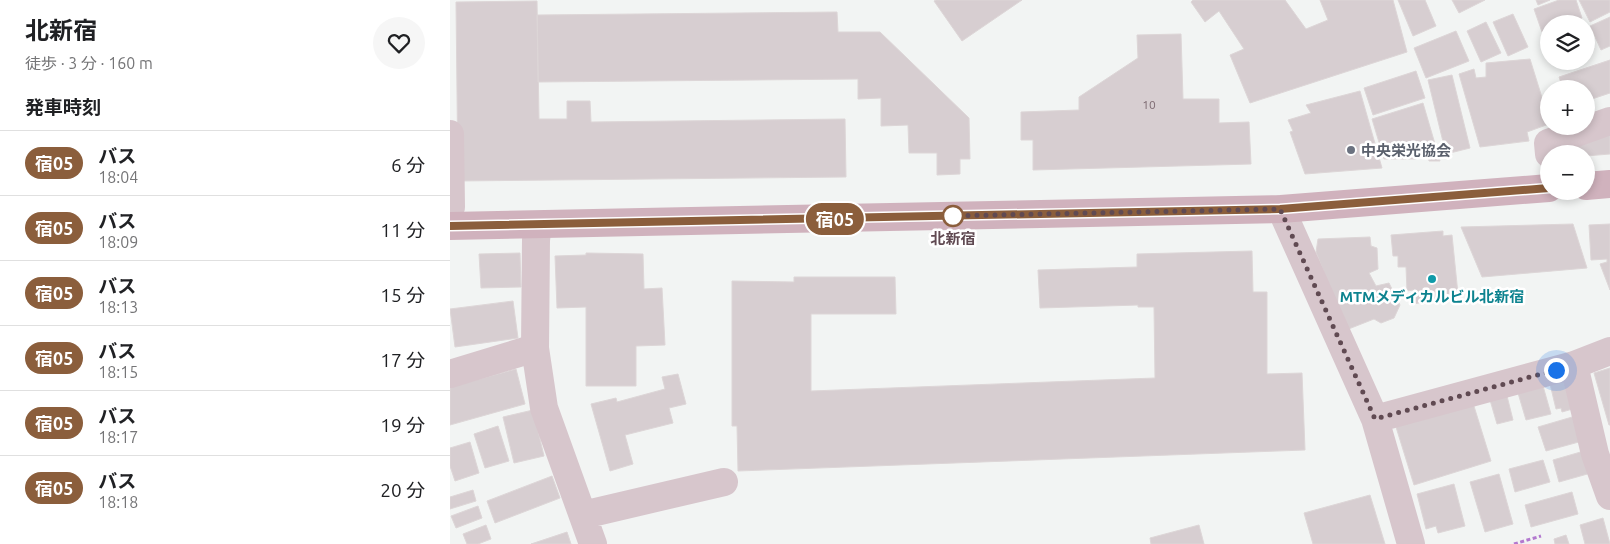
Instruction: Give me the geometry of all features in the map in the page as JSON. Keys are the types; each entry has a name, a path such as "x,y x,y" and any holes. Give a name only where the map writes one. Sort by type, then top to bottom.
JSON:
{"main road":[{"path":"1595,185 1610,184"},
{"path":"450,226 1280,209 1540,189"}],"street":[{"path":"1548,145 1548,143 1610,120"},
{"path":"450,134 451,207"},
{"path":"1280,209 1375,419 1410,544"},
{"path":"538,225 535,348 544,408 593,544"},
{"path":"450,374 535,348"},
{"path":"1375,419 1574,365 1610,352"},
{"path":"1574,365 1596,454 1610,496"},
{"path":"583,515 724,482"}],"path":[{"path":"1514,544 1541,536"}],"building":[{"path":"1022,0 962,41 934,1"},
{"path":"1193,0 1285,0 1306,29 1328,20 1320,0 1393,0 1407,52 1250,103 1230,55 1244,49 1219,11 1205,22 1191,2"},
{"path":"1398,0 1425,0 1436,26 1413,36"},
{"path":"1452,0 1485,0 1459,13"},
{"path":"1536,0 1550,0 1538,5"},
{"path":"1559,0 1576,0 1581,15 1540,15 1540,26 1534,9"},
{"path":"1579,0 1610,0 1610,12 1595,20 1595,15 1586,15"},
{"path":"537,1 539,119 567,119 567,101 590,101 591,122 845,119 846,177 458,181 456,2"},
{"path":"837,12 838,32 880,32 969,118 970,159 960,159 960,174 937,175 937,153 909,153 908,125 881,126 881,98 858,99 858,79 538,82 537,15"},
{"path":"1513,14 1528,47 1508,56 1493,22"},
{"path":"1610,17 1610,46 1601,50 1595,37 1595,24"},
{"path":"1486,22 1501,53 1481,62 1467,31"},
{"path":"1456,31 1469,61 1426,78 1414,48"},
{"path":"1181,34 1183,99 1219,99 1219,123 1249,122 1251,164 1033,170 1033,140 1021,140 1021,112 1079,110 1079,97 1138,58 1137,35"},
{"path":"1530,59 1540,91 1540,127 1527,132 1529,141 1480,147 1459,74 1474,69 1476,78 1486,77 1486,63"},
{"path":"1610,60 1610,93 1595,98 1595,80 1560,80 1559,77 1580,70 1595,70 1595,65"},
{"path":"1416,71 1425,98 1373,115 1364,88"},
{"path":"1452,75 1470,148 1446,154 1428,80"},
{"path":"1360,91 1382,168 1305,174 1290,132 1293,131 1288,120 1311,113 1306,105"},
{"path":"1423,103 1440,161 1429,161 1428,153 1416,159 1384,159 1372,119"},
{"path":"1610,130 1610,154 1595,155 1595,145 1572,144"},
{"path":"1573,224 1587,268 1482,277 1461,227"},
{"path":"1610,224 1610,290 1600,264 1607,262 1607,259 1591,260 1589,225"},
{"name":"MTMメディカルビル北新宿","path":"1443,231 1443,236 1452,235 1458,294 1414,304 1413,290 1407,291 1406,267 1398,267 1398,256 1393,256 1391,235"},
{"path":"1370,237 1371,246 1377,248 1378,269 1369,273 1376,286 1389,283 1400,305 1394,318 1381,323 1374,319 1346,330 1316,252 1318,239"},
{"path":"1252,251 1253,292 1267,292 1267,374 1302,373 1305,450 738,471 737,426 732,426 732,281 794,282 794,277 895,277 896,314 811,314 811,391 1155,378 1154,307 1138,307 1138,305 1040,308 1038,270 1137,267 1137,254"},
{"path":"520,253 521,287 481,288 479,254"},
{"path":"586,253 643,254 644,289 662,288 665,345 636,346 636,386 586,386 586,307 557,308 555,256 586,255"},
{"path":"513,301 518,338 455,347 450,309"},
{"path":"1610,368 1610,425 1609,425 1594,373"},
{"path":"516,369 525,404 450,425 450,387"},
{"path":"678,374 686,404 669,408 673,423 625,435 633,464 610,471 591,404 616,398 617,402 665,389 662,377"},
{"path":"1569,379 1576,408 1562,412 1561,408 1556,409 1550,384"},
{"path":"1543,386 1551,414 1526,420 1518,393"},
{"path":"1507,396 1513,420 1497,424 1490,400"},
{"path":"1473,403 1491,461 1414,485 1396,427"},
{"path":"533,410 544,456 514,463 503,417"},
{"path":"1579,415 1586,440 1546,451 1538,427"},
{"path":"498,426 509,461 485,468 474,434"},
{"path":"470,442 479,473 455,481 450,466 450,448"},
{"path":"1584,451 1591,473 1559,482 1553,460"},
{"path":"1543,460 1550,482 1515,492 1509,469"},
{"path":"1499,474 1513,524 1485,532 1470,482"},
{"path":"552,476 560,498 495,523 487,501"},
{"path":"1454,484 1465,526 1438,533 1436,526 1426,529 1417,494"},
{"path":"473,490 476,501 450,509 450,497"},
{"path":"1572,492 1578,514 1531,527 1525,505"},
{"path":"1370,495 1385,544 1313,544 1304,513"},
{"path":"478,506 482,518 456,528 451,516"},
{"path":"1603,518 1610,544 1585,544 1580,525"},
{"path":"486,525 491,539 478,544 467,544 463,534"},
{"path":"1199,525 1204,544 1151,544 1150,538"},
{"path":"567,532 571,544 531,544"},
{"path":"1566,535 1569,544 1555,544 1554,539"}],"bus line":[{"name":"宿05","path":"450,226 1280,209 1540,189"}],"place":[{"name":"中央栄光協会","path":"1351,150"},
{"name":"北新宿","path":"953,216"},
{"name":"MTMメディカルビル北新宿","path":"1432,279"}],"route":[{"path":"953,216 947,216 1280,209 1375,419 1556,370"}]}
